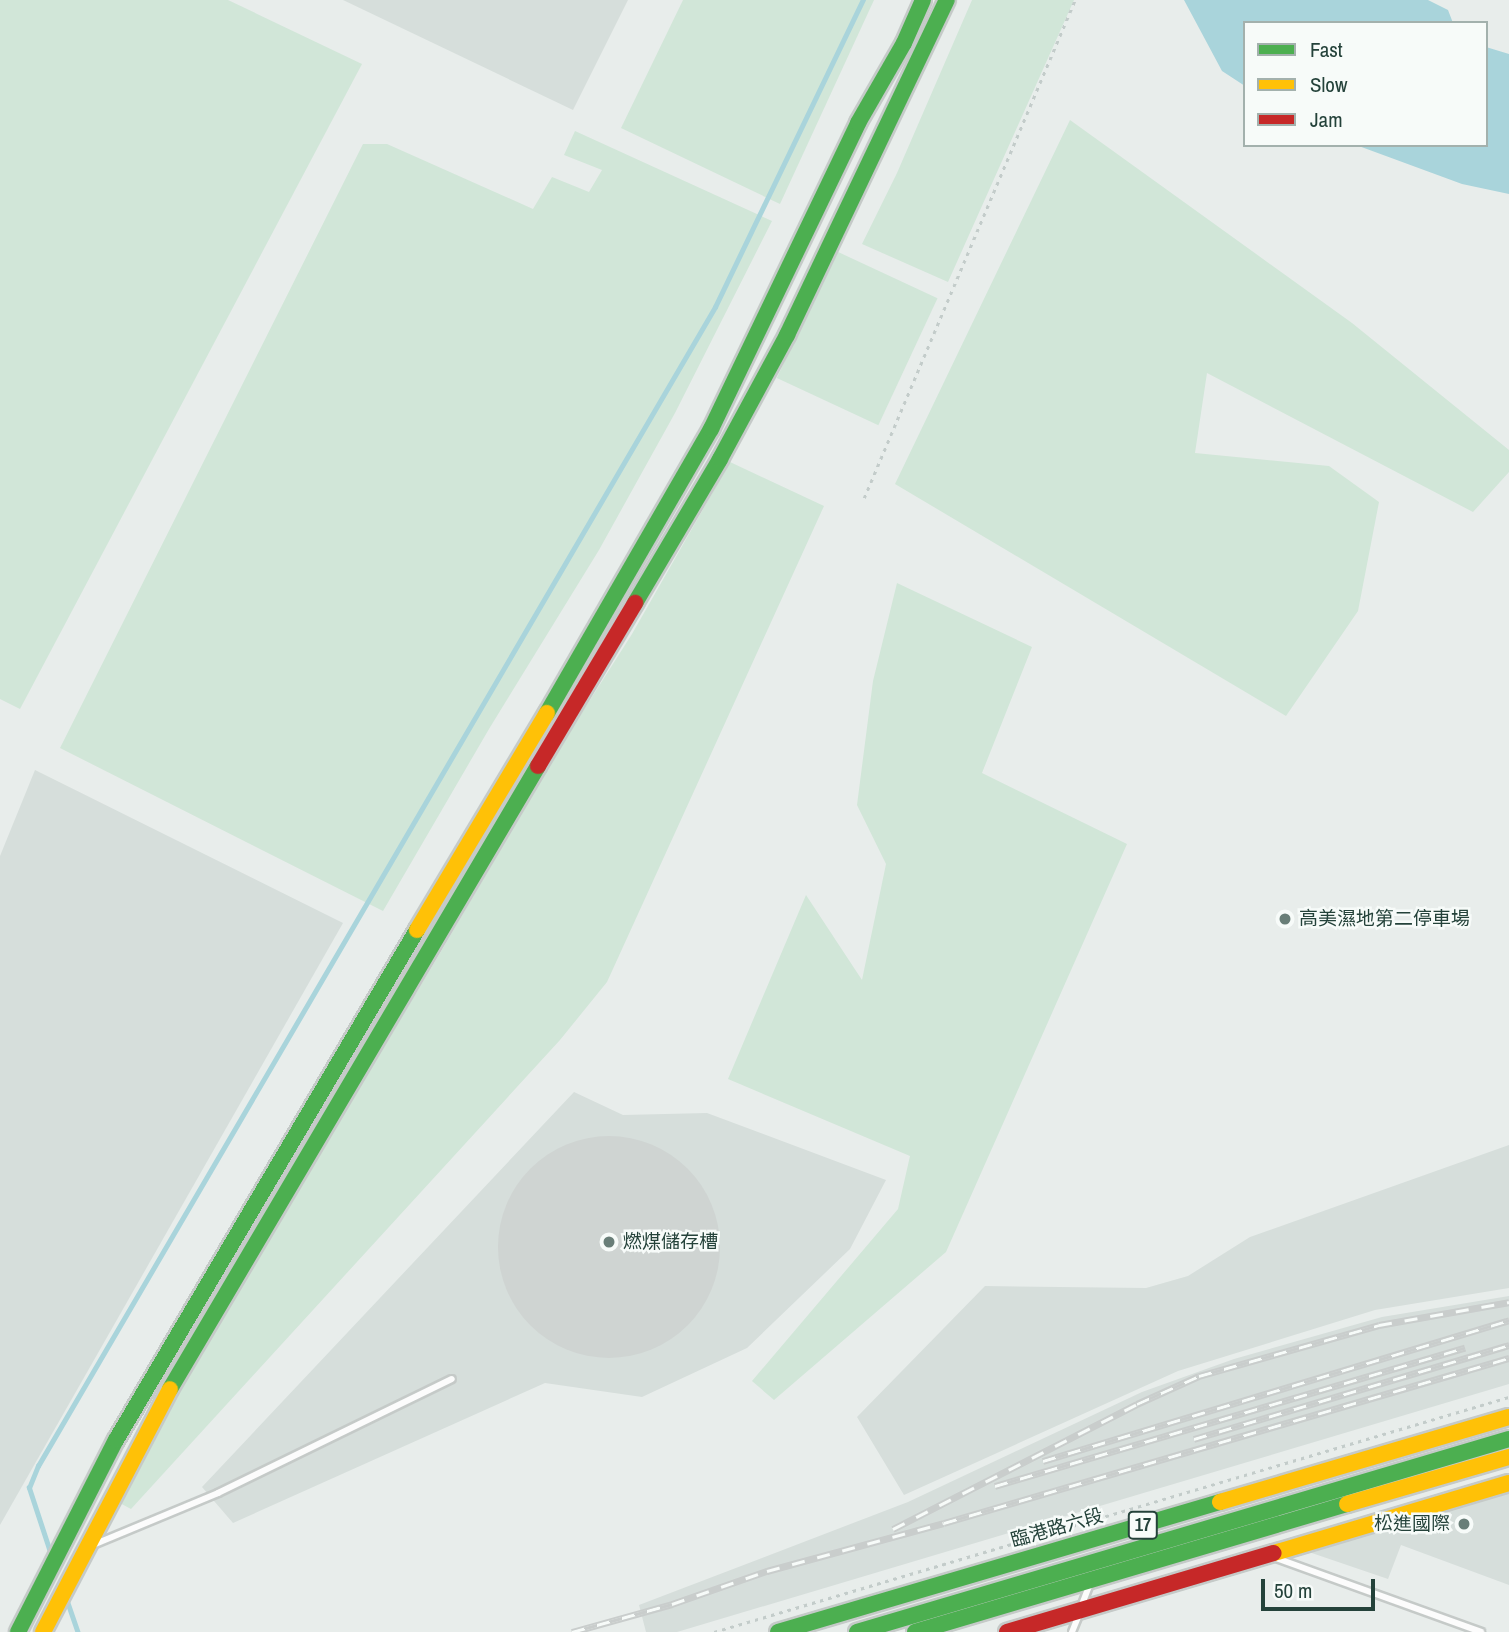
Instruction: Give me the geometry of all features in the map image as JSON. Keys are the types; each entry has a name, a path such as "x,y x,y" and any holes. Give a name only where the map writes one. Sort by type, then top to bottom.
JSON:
{"street":[{"path":"18,1632 64,1537 116,1440 229,1245 635,565 662,511 711,429 858,122 904,43 923,0"},
{"path":"43,1632 141,1440 650,581 787,335 828,244 947,0"},
{"path":"416,932 435,944"},
{"path":"229,1245 247,1257"},
{"name":"臨港路六段","path":"778,1632 1509,1417"},
{"name":"17","path":"915,1632 1092,1569 1509,1439"},
{"name":"17","path":"857,1632 1509,1457"},
{"path":"1007,1632 1509,1483"},
{"path":"64,1537 87,1548"}],"lane":[{"path":"87,1548 136,1524 218,1493 452,1379"},
{"path":"1072,1632 1092,1569 1083,1542"},
{"path":"1268,1555 1481,1632"}],"path":[{"path":"864,498 1075,0"},
{"path":"714,1632 1509,1397"}],"shaded area":[{"path":"343,0 628,0 573,110"},
{"path":"35,770 343,923 0,1525 0,856"},
{"path":"574,1092 623,1115 707,1113 886,1180 850,1249 747,1348 642,1397 545,1383 233,1523 202,1487"},
{"path":"1509,1145 1509,1288 1375,1310 1178,1371 904,1495 857,1417 985,1286 1146,1288 1188,1276 1250,1237"},
{"path":"1509,1296 1509,1384 677,1632 646,1632 639,1605 908,1502 1142,1392 1234,1359 1382,1317"},
{"path":"1509,1493 1509,1585 1401,1545 1388,1579 1300,1549"}],"green space":[{"path":"0,0 228,0 362,64 20,709 0,699"},
{"path":"683,0 874,0 780,204 621,128"},
{"path":"972,0 1074,0 948,282 862,244 897,173"},
{"path":"1070,120 1352,323 1509,450 1509,472 1473,512 1207,373 1195,453 1329,466 1379,502 1358,611 1286,716 895,484"},
{"path":"575,131 772,221 675,413 599,550 489,729 383,911 60,748 363,144 387,144 533,209 552,177 589,192 602,170 564,155"},
{"path":"836,251 938,298 878,425 777,378"},
{"path":"730,462 824,506 607,982 560,1040 131,1509 116,1501 153,1431 439,955 562,744 632,634"},
{"path":"897,583 1032,647 982,773 1127,844 946,1252 774,1400 752,1381 898,1209 910,1156 728,1079 806,895 862,980 886,864 857,805 873,681"}],"water":[{"path":"1184,0 1428,0 1448,10 1452,21 1243,21 1243,85 1222,71"},
{"path":"1488,48 1509,54 1509,194 1462,184 1361,147 1488,147"}],"building":[{"name":"燃煤儲存槽","path":"598,1136 620,1136 652,1144 688,1168 712,1204 720,1247 712,1290 688,1326 652,1350 620,1358 598,1358 566,1350 530,1326 506,1290 498,1258 498,1236 506,1204 530,1168 566,1144"}],"waterway":[{"path":"51,1555 29,1488 38,1466 715,307 863,0"},
{"path":"67,1600 78,1632"}],"railway":[{"path":"893,1529 1137,1404 1199,1376 1379,1325 1509,1302"},
{"path":"1043,1461 1509,1320"},
{"path":"1194,1439 1509,1345"},
{"path":"995,1486 1465,1348"},
{"path":"572,1632 672,1604 767,1571 944,1523 1509,1358"}],"traffic: fast":[{"path":"547,713 711,429 858,123 904,43 923,0"},
{"path":"635,603 720,459 787,335 947,0"},
{"path":"170,1389 538,766"},
{"path":"18,1632 116,1440 417,930"},
{"path":"857,1632 1509,1439"},
{"path":"778,1632 1220,1502"},
{"path":"915,1632 1347,1504"}],"traffic: slow":[{"path":"417,930 547,713"},
{"path":"43,1632 170,1389"},
{"path":"1220,1502 1509,1417"},
{"path":"1347,1504 1509,1457"},
{"path":"1274,1553 1509,1483"}],"traffic: jam":[{"path":"538,766 635,603"},
{"path":"1007,1632 1274,1553"}],"place":[{"name":"高美濕地第二停車場","path":"1285,919"},
{"name":"燃煤儲存槽","path":"609,1242"},
{"name":"松進國際","path":"1464,1524"}]}
